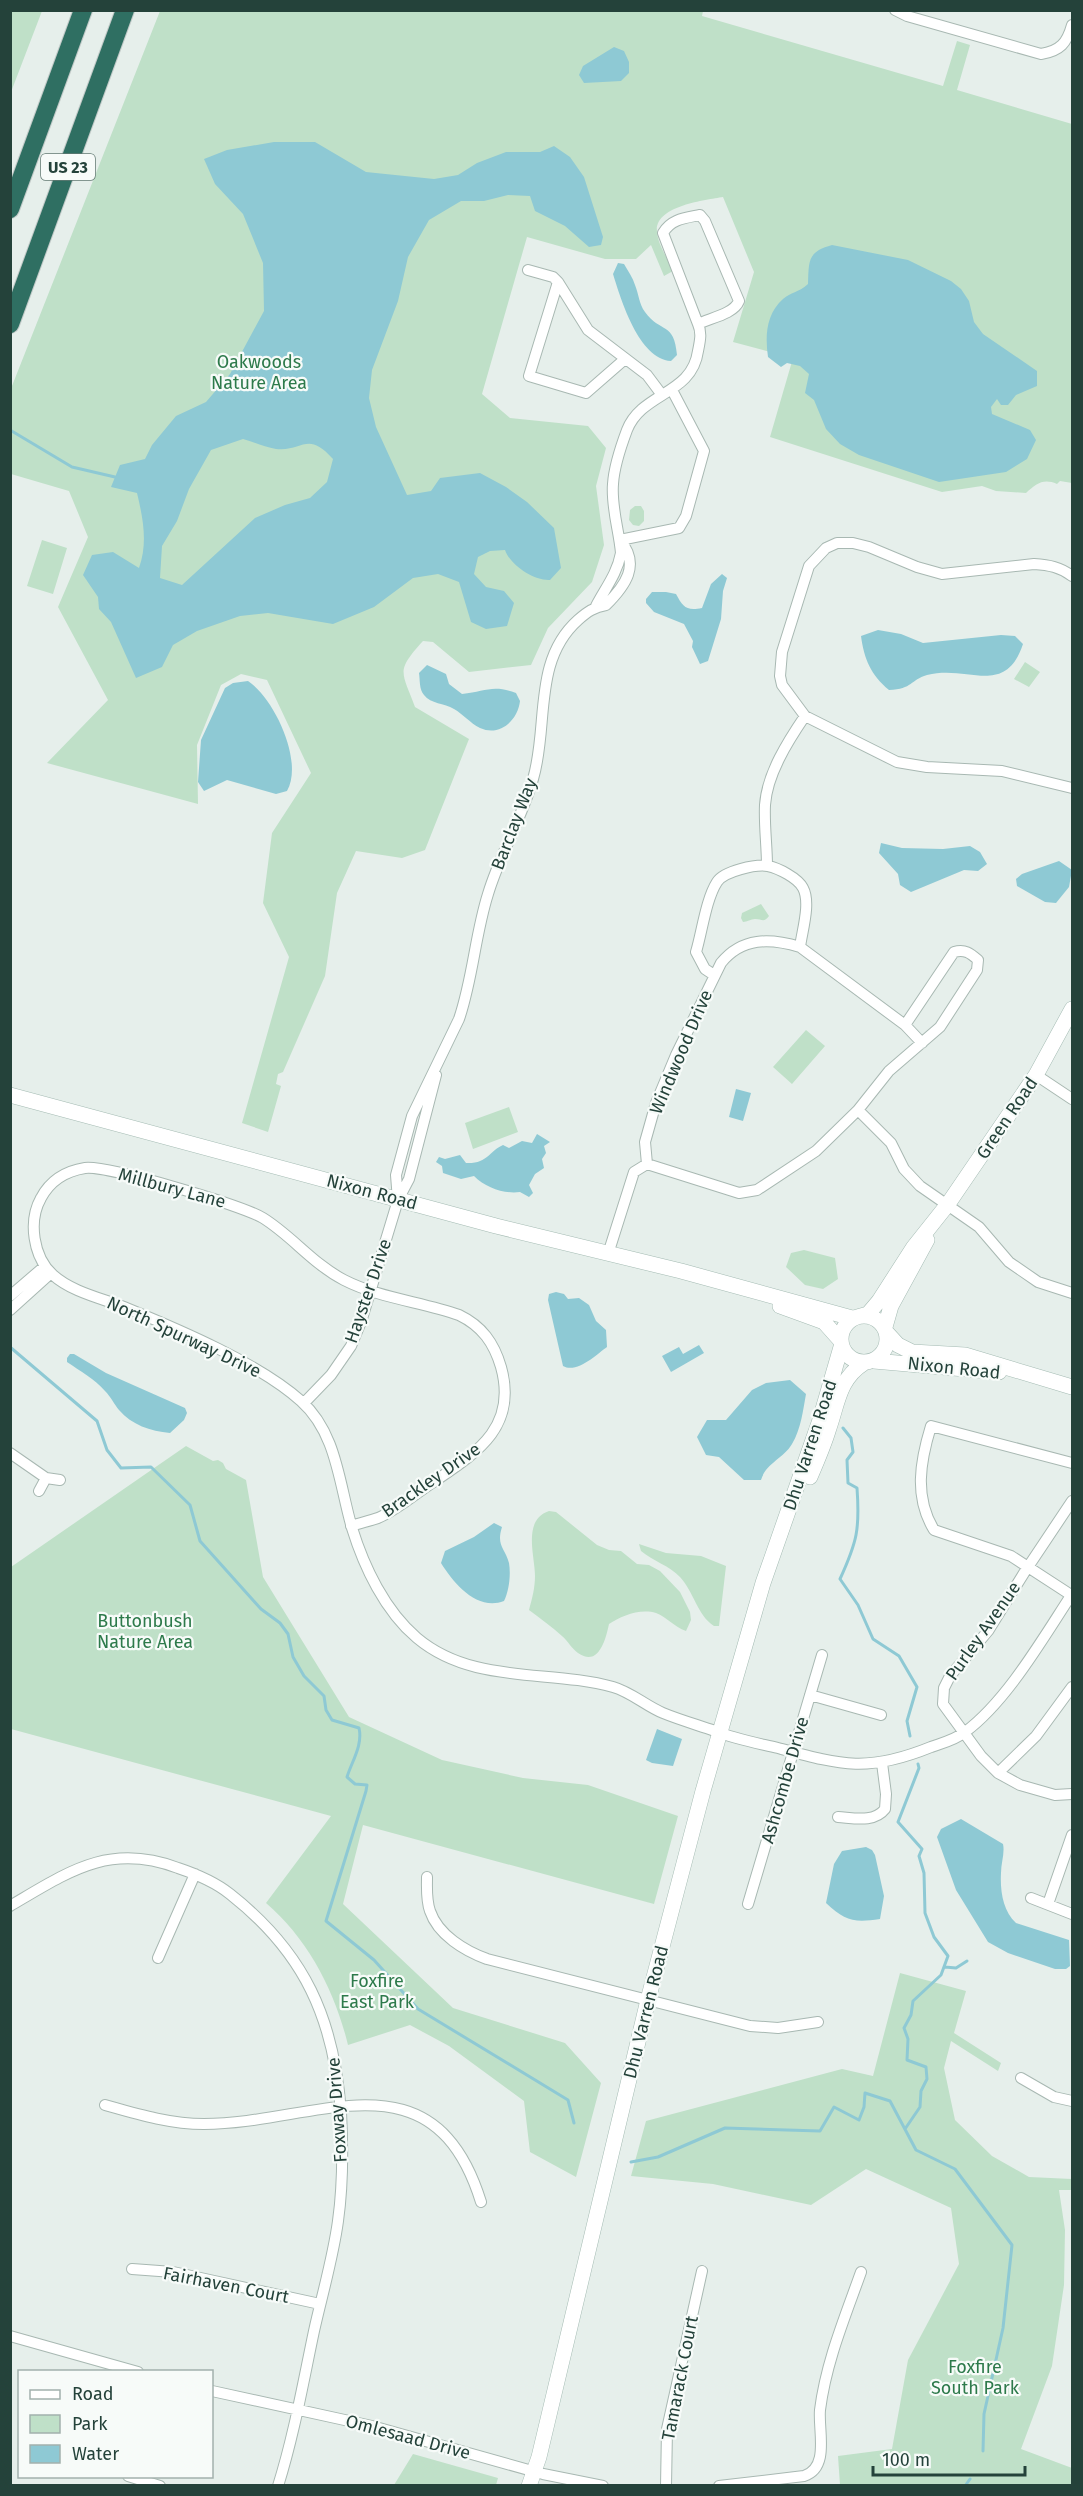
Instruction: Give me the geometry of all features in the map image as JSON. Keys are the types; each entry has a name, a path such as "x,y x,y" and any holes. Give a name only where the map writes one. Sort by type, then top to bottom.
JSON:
{"highway":[{"name":"US 23","path":"10,209 82,10"},
{"name":"US 23","path":"10,324 125,10"}],"main road":[{"name":"Green Road","path":"856,1317 868,1314 879,1301 913,1248 934,1224 1036,1075 1072,1009"},
{"name":"Nixon Road","path":"10,1095 398,1200 856,1317"},
{"name":"Green Road","path":"886,1330 891,1306 922,1252 934,1224"},
{"name":"Nixon Road","path":"733,1287 824,1323 841,1344"},
{"path":"856,1317 876,1319 886,1330 885,1349 869,1362 851,1358 841,1344 845,1325 856,1317"},
{"name":"Nixon Road","path":"886,1330 898,1345 912,1352 965,1355 1072,1387"},
{"name":"Dhu Varren Road","path":"779,1542 841,1344"},
{"name":"Nixon Road","path":"869,1362 982,1369 1034,1376"},
{"name":"Dhu Varren Road","path":"531,2479 555,2390 581,2273 648,2000 763,1583 779,1542 824,1445 840,1388 846,1377 869,1362"}],"street":[{"path":"895,10 907,16 1041,54 1055,52 1065,45 1072,27"},
{"name":"Barclay Way","path":"398,1200 409,1179 442,1052 456,1027 465,1002 478,924 502,851 534,778 538,759 541,716 554,652 569,628 596,606 617,572 621,553 613,484 627,430 639,412 691,375 697,359 701,331 698,324 663,233 667,226 675,221 700,215 705,221 738,296 737,306 698,324"},
{"path":"528,270 554,277 588,330 647,375 662,396"},
{"path":"558,282 529,376 586,393 625,359"},
{"path":"620,540 679,528 686,516 704,451 672,390"},
{"path":"1072,576 1063,569 1034,564 942,574 854,543 837,543 826,548 809,566 782,652 782,685 804,716 897,762 927,767 1002,771 1072,788"},
{"path":"800,947 806,900 803,887 782,872 767,866 765,803 775,771 804,716"},
{"name":"Windwood Drive","path":"714,975 705,969 696,952 713,889 718,879 730,872 767,866"},
{"name":"Windwood Drive","path":"647,1164 645,1142 676,1054 714,975 730,951 745,945 770,940 800,947 905,1026 922,1043"},
{"path":"608,1254 634,1172 647,1164 739,1193 757,1190 816,1151 858,1110 889,1071 939,1027 977,970 978,960 970,953 961,950 954,951 905,1026"},
{"path":"1036,1075 1072,1100"},
{"path":"858,1110 891,1143 904,1169 920,1186 979,1227 1009,1262 1022,1273 1038,1282 1072,1293"},
{"name":"Millbury Lane","path":"48,1269 41,1260 32,1230 40,1199 59,1176 89,1167 119,1173 241,1208 265,1219 323,1268 348,1282 369,1290"},
{"name":"Hayster Drive","path":"304,1402 331,1375 351,1346 361,1322 398,1200"},
{"path":"10,1296 48,1269"},
{"path":"10,1310 48,1269"},
{"name":"North Spurway Drive","path":"48,1269 78,1289 132,1310 226,1354 275,1382 304,1402 325,1432 335,1457 351,1526 362,1557 381,1592 418,1640 442,1653 465,1664 496,1672 616,1688 660,1712 720,1733 846,1765 882,1763 907,1757 963,1734"},
{"name":"Brackley Drive","path":"351,1526 388,1513 471,1457 481,1448 496,1427 504,1407 503,1380 498,1359 488,1338 475,1324 437,1308 369,1290"},
{"path":"963,1734 1003,1695 1072,1594 1011,1556 934,1530 921,1503 920,1475 931,1426 1072,1463"},
{"path":"10,1453 46,1478 60,1480"},
{"path":"39,1491 46,1478"},
{"name":"Purley Avenue","path":"1072,1501 988,1631 950,1676 944,1688 943,1704 963,1734 998,1773 1020,1785 1055,1795 1072,1794"},
{"name":"Ashcombe Drive","path":"748,1904 822,1655"},
{"path":"998,1773 1036,1736 1072,1687"},
{"path":"810,1695 881,1715"},
{"path":"838,1817 869,1818 882,1814 886,1802 882,1763"},
{"path":"1048,1904 1072,1835"},
{"name":"Foxway Drive","path":"11,1905 75,1869 108,1859 130,1857 146,1859 195,1874 222,1888 271,1930 300,1969 317,2002 338,2071 342,2177 338,2222 278,2486"},
{"path":"158,1958 195,1874"},
{"path":"427,1877 428,1905 434,1919 456,1943 472,1953 506,1965 760,2027 778,2028 818,2022"},
{"path":"1031,1898 1072,1914"},
{"path":"1021,2078 1054,2097 1072,2101"},
{"path":"105,2105 160,2119 204,2124 340,2107 383,2105 405,2110 428,2121 445,2134 459,2152 473,2178 481,2202"},
{"name":"Fairhaven Court","path":"132,2269 172,2272 320,2304"},
{"name":"Tamarack Court","path":"666,2486 667,2429 702,2271"},
{"path":"719,2486 804,2476 813,2472 819,2463 820,2411 826,2374 861,2272"},
{"path":"10,2336 131,2370"},
{"name":"Omlesaad Drive","path":"213,2391 372,2426 531,2479 603,2486"},
{"path":"134,2478 160,2486"}],"green space":[{"path":"10,11 42,11 11,92"},
{"name":"Oakwoods Nature Area","path":"160,11 703,11 702,16 943,86 957,41 970,45 957,90 1072,124 1072,483 1044,482 1026,493 996,491 982,486 942,492 770,437 793,358 733,342 754,272 723,197 672,210 658,223 657,232 661,247 673,271 664,276 651,245 636,259 605,259 527,237 482,394 510,418 588,426 606,448 596,486 604,545 592,582 548,628 531,665 469,672 433,642 423,641 408,659 404,678 415,707 469,739 425,850 402,858 356,851 337,893 325,976 283,1072 278,1074 276,1084 281,1086 268,1132 242,1123 289,957 263,903 272,833 311,773 267,680 241,674 221,685 197,745 198,804 47,763 108,700 58,607 88,537 69,491 11,474 10,391"},
{"path":"635,506 641,506 644,511 644,521 639,526 633,525 629,520 630,510"},
{"path":"42,540 67,548 53,594 27,586"},
{"path":"1025,662 1040,672 1029,687 1014,679"},
{"path":"761,904 769,916 767,918 743,922 742,913"},
{"path":"806,1030 825,1046 792,1084 773,1067"},
{"path":"509,1107 518,1132 473,1149 465,1123"},
{"path":"804,1250 835,1258 838,1279 823,1289 805,1285 786,1267 791,1253"},
{"name":"Buttonbush Nature Area","path":"186,1446 213,1461 218,1460 226,1469 246,1480 263,1577 349,1717 442,1760 523,1778 588,1785 678,1816 654,1904 363,1825 343,1904 453,2008 565,2043 601,2083 576,2177 530,2152 524,2101 449,2046 410,2025 348,2045 336,2005 318,1967 295,1933 266,1903 331,1816 11,1729 11,1567"},
{"path":"549,1511 556,1512 597,1545 609,1550 621,1551 637,1564 649,1565 660,1571 680,1592 690,1612 691,1620 686,1631 656,1613 637,1612 609,1624 600,1649 591,1657 585,1657 529,1610 535,1580 533,1530 535,1522"},
{"path":"639,1544 666,1553 701,1556 726,1566 719,1626 714,1626 703,1616 680,1577 641,1551"},
{"name":"Foxfire South Park","path":"900,1973 966,1991 954,2033 1001,2063 998,2071 951,2041 944,2068 955,2120 992,2156 1029,2177 1072,2179 1072,2190 1059,2190 1065,2230 1064,2285 1052,2366 1021,2449 1072,2468 1072,2485 840,2485 838,2456 892,2449 908,2360 959,2264 951,2208 866,2169 811,2205 713,2184 631,2176 646,2121 842,2069 873,2076"},
{"path":"413,2454 498,2478 496,2485 394,2485"}],"water":[{"path":"614,47 624,51 629,62 629,73 621,81 584,83 579,75 583,66"},
{"path":"274,142 315,142 366,172 434,179 458,175 477,163 506,152 540,152 554,146 570,157 584,177 603,237 601,245 589,247 565,226 535,211 530,196 508,195 484,201 461,201 429,220 408,257 398,301 372,370 369,398 376,427 407,495 431,491 440,478 480,473 527,502 554,528 561,568 550,580 537,578 523,571 512,561 505,550 490,551 478,557 474,574 486,587 504,591 514,603 507,626 486,629 471,622 459,582 438,574 413,578 374,607 333,624 268,613 240,616 197,631 173,645 162,667 136,678 111,622 99,609 98,597 83,575 92,555 113,552 139,568 144,540 143,521 137,493 111,487 120,465 145,459 152,445 176,416 206,402 230,374 264,311 263,263 243,214 215,184 204,159 227,150","holes":["243,439 276,449 293,448 305,444 317,446 333,459 327,482 310,498 285,505 255,518 182,585 160,578 162,546 177,521 189,489 211,450"]},
{"path":"832,245 908,260 951,281 961,289 969,301 974,322 983,334 1037,371 1037,386 1016,395 1008,405 1001,405 997,399 991,407 992,414 1030,430 1036,440 1027,459 1006,472 939,482 859,455 840,444 826,429 814,400 805,393 809,374 800,366 787,363 781,367 768,357 767,341 770,318 777,305 808,284 811,258 818,251"},
{"path":"618,263 624,264 630,274 645,312 673,337 677,355 671,361 660,358 650,350 633,326 613,274"},
{"path":"722,574 727,578 723,591 721,619 708,661 700,664 692,647 693,641 684,624 654,612 646,603 646,599 652,592 666,592 676,594 686,607 702,608 711,584"},
{"path":"878,630 901,634 923,643 1001,635 1015,636 1023,644 1015,660 1006,670 996,675 942,673 927,675 903,688 889,690 873,672 862,644 861,636"},
{"path":"427,665 446,674 449,684 462,694 494,689 516,693 520,701 516,714 507,725 501,728 487,730 480,728 454,709 430,700 422,693 419,673"},
{"path":"248,681 267,701 284,731 292,764 287,791 276,794 227,780 204,791 198,782 201,740 225,688 233,683"},
{"path":"881,843 902,848 943,849 970,846 980,852 987,864 978,871 964,870 911,892 900,885 898,874 879,853"},
{"path":"1059,861 1072,870 1069,887 1056,903 1045,902 1017,886 1016,879 1022,874"},
{"path":"736,1089 751,1093 743,1121 729,1117"},
{"path":"537,1134 550,1142 544,1146 546,1153 542,1159 544,1168 535,1174 529,1185 533,1193 529,1197 520,1192 496,1189 484,1184 474,1176 461,1179 443,1173 442,1166 436,1162 439,1157 445,1159 460,1155 466,1163 473,1163 484,1159 503,1145 509,1148 522,1141 532,1143"},
{"path":"556,1292 564,1294 568,1299 579,1298 589,1305 596,1321 606,1330 607,1347 587,1362 574,1367 563,1366 548,1300 549,1294"},
{"path":"699,1345 704,1353 671,1372 662,1356 679,1347 683,1354"},
{"path":"70,1354 74,1354 106,1373 185,1408 187,1413 184,1420 170,1433 155,1431 136,1423 119,1410 97,1383 67,1362"},
{"path":"790,1380 806,1394 800,1426 792,1444 767,1469 761,1480 744,1480 719,1457 706,1455 697,1437 707,1420 726,1420 752,1390 766,1383"},
{"path":"494,1523 502,1527 500,1539 509,1563 510,1573 504,1601 494,1603 476,1599 467,1594 441,1563 445,1551 474,1537"},
{"path":"657,1729 682,1739 673,1766 646,1760"},
{"path":"961,1819 1003,1844 1001,1887 1008,1913 1016,1923 1069,1940 1070,1966 1066,1969 1055,1969 1008,1953 988,1942 956,1890 937,1837 941,1829"},
{"path":"866,1847 875,1855 884,1896 880,1919 863,1921 845,1917 826,1903 834,1864 842,1851"}],"waterway":[{"path":"10,430 72,467 115,477"},
{"path":"10,1347 97,1421 107,1450 121,1468 151,1467 190,1505 200,1541 261,1609 280,1623 288,1634 293,1657 304,1676 324,1696 326,1710 332,1720 359,1728 360,1741 347,1777 355,1784 367,1785 366,1791 326,1921 374,1960 418,2009 568,2100 574,2123"},
{"path":"843,1428 851,1438 853,1452 847,1460 848,1483 857,1488 858,1514 854,1545 840,1579 858,1605 873,1639 899,1656 917,1687 907,1721 910,1736"},
{"path":"905,2129 920,2107 921,2091 927,2079 926,2067 907,2060 908,2039 904,2028 911,2015 913,2001 941,1975 948,1956 934,1937 925,1913 924,1873 919,1856 922,1849 898,1822 919,1768 918,1764"},
{"path":"945,1967 956,1968 967,1961"},
{"path":"631,2162 658,2157 725,2128 820,2131 834,2107 859,2120 864,2107 865,2093 890,2101 916,2150 955,2169 1012,2245 1003,2328 984,2414 983,2451"},
{"path":"965,2486 970,2479"}],"park label":[{"name":"Foxfire East Park","path":"377,1991"}]}
